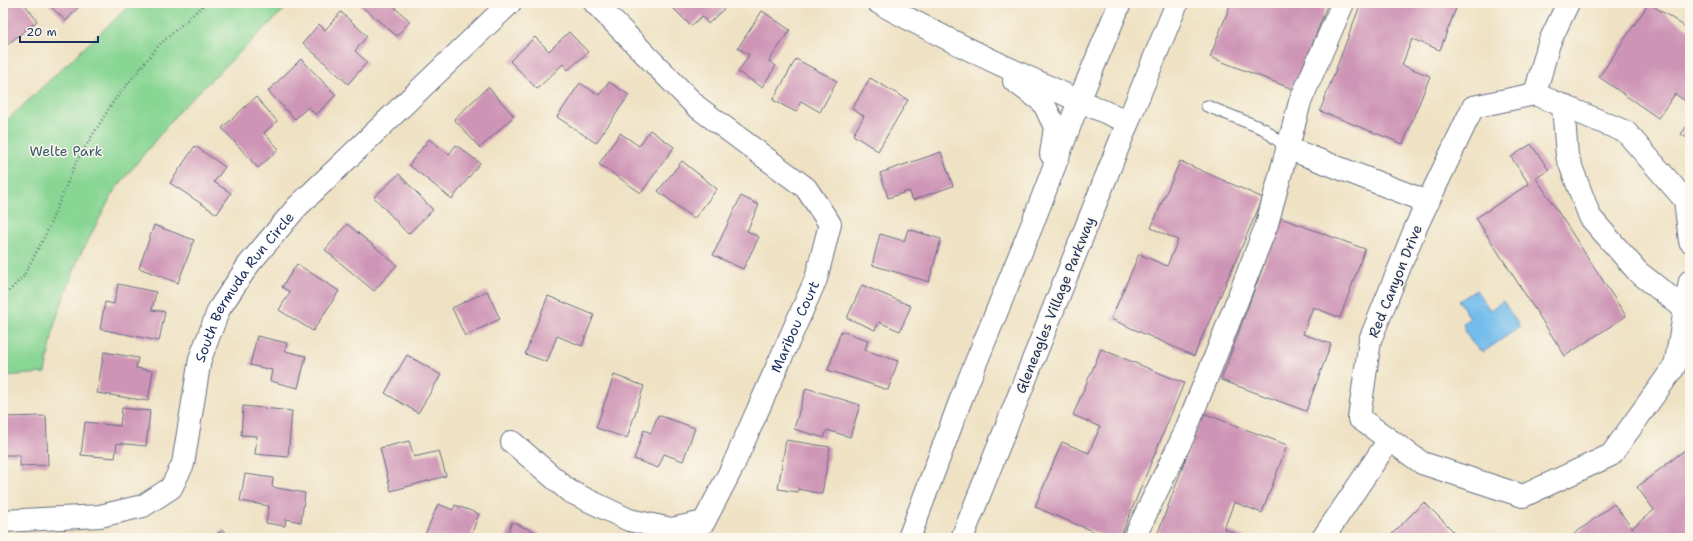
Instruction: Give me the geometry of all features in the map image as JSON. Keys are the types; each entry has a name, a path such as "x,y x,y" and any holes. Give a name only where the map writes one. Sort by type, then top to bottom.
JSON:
{"street":[{"name":"South Bermuda Run Circle","path":"3,521 100,516 143,506 171,488 183,464 200,359 219,309 248,264 297,206 510,3"},
{"name":"Maribou Court","path":"512,442 569,491 629,520 671,529 704,522 732,468 816,279 830,224 806,188 696,106 595,3"},
{"path":"880,3 932,32 1128,122"},
{"path":"910,538 961,399 1120,3"},
{"name":"Gleneagles Village Parkway","path":"962,538 1177,3"},
{"path":"1134,538 1184,437 1224,335 1267,224 1300,102 1343,3"},
{"path":"1568,3 1549,43 1535,94 1626,132 1685,200 1690,235"},
{"path":"972,50 1043,102 1055,127 1053,146 1032,225"},
{"name":"Red Canyon Drive","path":"1535,94 1473,107 1416,227 1370,340 1359,418 1422,464 1523,496 1611,455 1683,369 1685,308 1690,281"},
{"path":"1563,105 1567,156 1590,217 1638,272 1685,308"},
{"path":"1287,148 1428,202"},
{"path":"1323,538 1389,440"}],"lane":[{"path":"1207,106 1264,129 1287,148"}],"path":[{"path":"3,297 23,277 46,234 76,162 113,102 159,45 206,3"}],"green space":[{"name":"Welte Park","path":"132,3 291,3 180,110 114,191 78,259 55,322 45,373 3,376 3,124"}],"water":[{"path":"1476,290 1490,310 1503,301 1520,327 1483,352 1472,343 1468,336 1463,323 1470,318 1459,301"}],"building":[{"path":"3,3 24,3 37,21 3,48"},
{"path":"47,3 82,3 66,21"},
{"path":"357,3 399,3 395,8 410,21 397,36"},
{"path":"676,3 730,3 708,24 702,16 691,26 672,7"},
{"path":"1231,3 1328,3 1295,90 1210,57"},
{"path":"1361,3 1458,3 1440,50 1412,39 1402,65 1430,76 1403,144 1320,111"},
{"path":"1649,3 1690,30 1690,104 1675,94 1658,118 1599,77"},
{"path":"762,11 790,30 769,61 776,66 762,87 738,72 749,55 738,48"},
{"path":"341,12 367,36 355,51 367,62 348,84 303,43 319,24 325,30"},
{"path":"569,32 588,52 568,70 563,64 537,89 510,61 535,37 549,51"},
{"path":"301,59 336,95 316,115 308,107 295,119 268,91"},
{"path":"796,59 837,81 820,112 801,101 796,112 773,100"},
{"path":"870,78 908,100 878,151 853,135 864,116 852,109"},
{"path":"609,82 629,95 596,143 557,117 580,83 599,95"},
{"path":"488,87 514,116 480,148 454,119"},
{"path":"256,97 277,121 264,133 279,149 258,168 222,128"},
{"path":"1690,122 1690,140 1681,134"},
{"path":"650,130 674,147 641,193 599,164 620,133 639,146"},
{"path":"429,139 449,154 456,145 480,163 452,199 409,165"},
{"path":"1531,144 1549,170 1536,178 1626,316 1565,356 1476,218 1529,184 1511,157"},
{"path":"195,146 225,167 214,182 231,193 217,214 170,183"},
{"path":"941,152 953,186 913,200 909,191 888,198 880,173"},
{"path":"682,161 717,189 694,219 658,191"},
{"path":"1180,161 1263,198 1194,356 1111,319 1139,254 1167,266 1178,240 1151,228"},
{"path":"399,174 433,210 408,234 374,197"},
{"path":"741,196 759,205 747,231 759,237 743,269 713,255"},
{"path":"1281,218 1365,249 1340,318 1313,307 1303,334 1331,344 1306,411 1221,380"},
{"path":"347,224 397,265 374,291 325,250"},
{"path":"154,225 194,240 178,283 139,268"},
{"path":"908,229 941,239 929,282 872,265 880,234 904,241"},
{"path":"297,264 339,291 313,331 279,310 290,292 282,287"},
{"path":"118,284 156,292 152,310 165,312 159,341 100,329 105,302 114,304"},
{"path":"862,285 911,306 900,331 879,322 875,330 847,318"},
{"path":"487,291 500,319 465,336 452,308"},
{"path":"548,296 594,315 582,346 557,336 547,362 525,354"},
{"path":"841,331 868,340 865,350 898,361 888,390 828,370"},
{"path":"257,336 287,343 285,351 306,356 298,388 270,381 272,370 250,365"},
{"path":"1101,349 1184,383 1120,538 1109,538 1035,507 1062,442 1089,453 1100,427 1073,415"},
{"path":"104,352 138,358 136,368 153,371 148,401 97,393"},
{"path":"407,355 441,375 418,413 385,393"},
{"path":"614,375 644,386 627,438 596,428"},
{"path":"806,388 860,405 850,437 827,430 824,438 794,429"},
{"path":"243,406 292,411 288,457 255,454 257,436 241,435"},
{"path":"122,408 150,411 146,446 117,443 115,458 81,455 85,422 120,426"},
{"path":"1203,413 1287,445 1262,513 1234,502 1224,529 1247,538 1156,538"},
{"path":"658,415 695,428 683,461 664,454 658,468 634,459 644,430 651,433"},
{"path":"46,416 48,465 20,466 20,455 3,455 3,417"},
{"path":"786,440 830,447 822,494 798,489 798,492 778,489"},
{"path":"409,441 414,457 439,451 446,476 391,491 380,448"},
{"path":"1690,446 1690,538 1569,538 1614,504 1632,528 1654,510 1637,487"},
{"path":"245,474 273,478 272,487 305,493 301,522 286,519 285,526 266,523 269,506 240,501"},
{"path":"1424,502 1460,538 1388,538"},
{"path":"438,504 453,510 455,505 479,514 470,538 431,538 425,535"},
{"path":"512,522 540,534 538,538 506,538"},
{"path":"223,530 228,538 212,538"}]}
